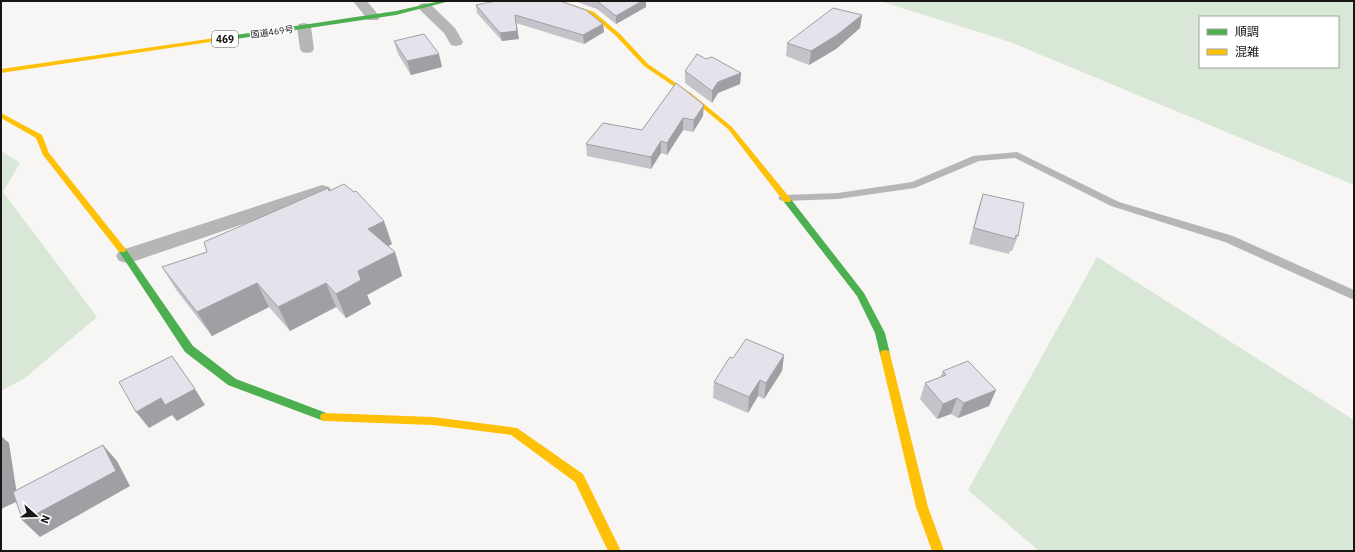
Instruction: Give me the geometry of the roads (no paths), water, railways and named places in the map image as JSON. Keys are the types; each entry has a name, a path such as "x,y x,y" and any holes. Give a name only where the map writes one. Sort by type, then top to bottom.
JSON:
{"main road":[{"name":"国道469号","path":"1,71 374,17 447,1"},
{"path":"556,1 592,13 618,35 646,65 690,94 730,128 861,295 880,333 922,507 938,551"},
{"path":"1,115 39,138 46,153 127,256 189,349 232,382 324,417 433,421 513,431 579,478 615,551"}],"street":[{"path":"360,1 374,17"},
{"path":"425,7 450,31 456,42"},
{"path":"304,27 307,49"},
{"path":"127,256 322,191"}],"lane":[{"path":"784,198 838,196 915,185 977,158 1017,155 1114,204 1229,240 1354,295"}]}
